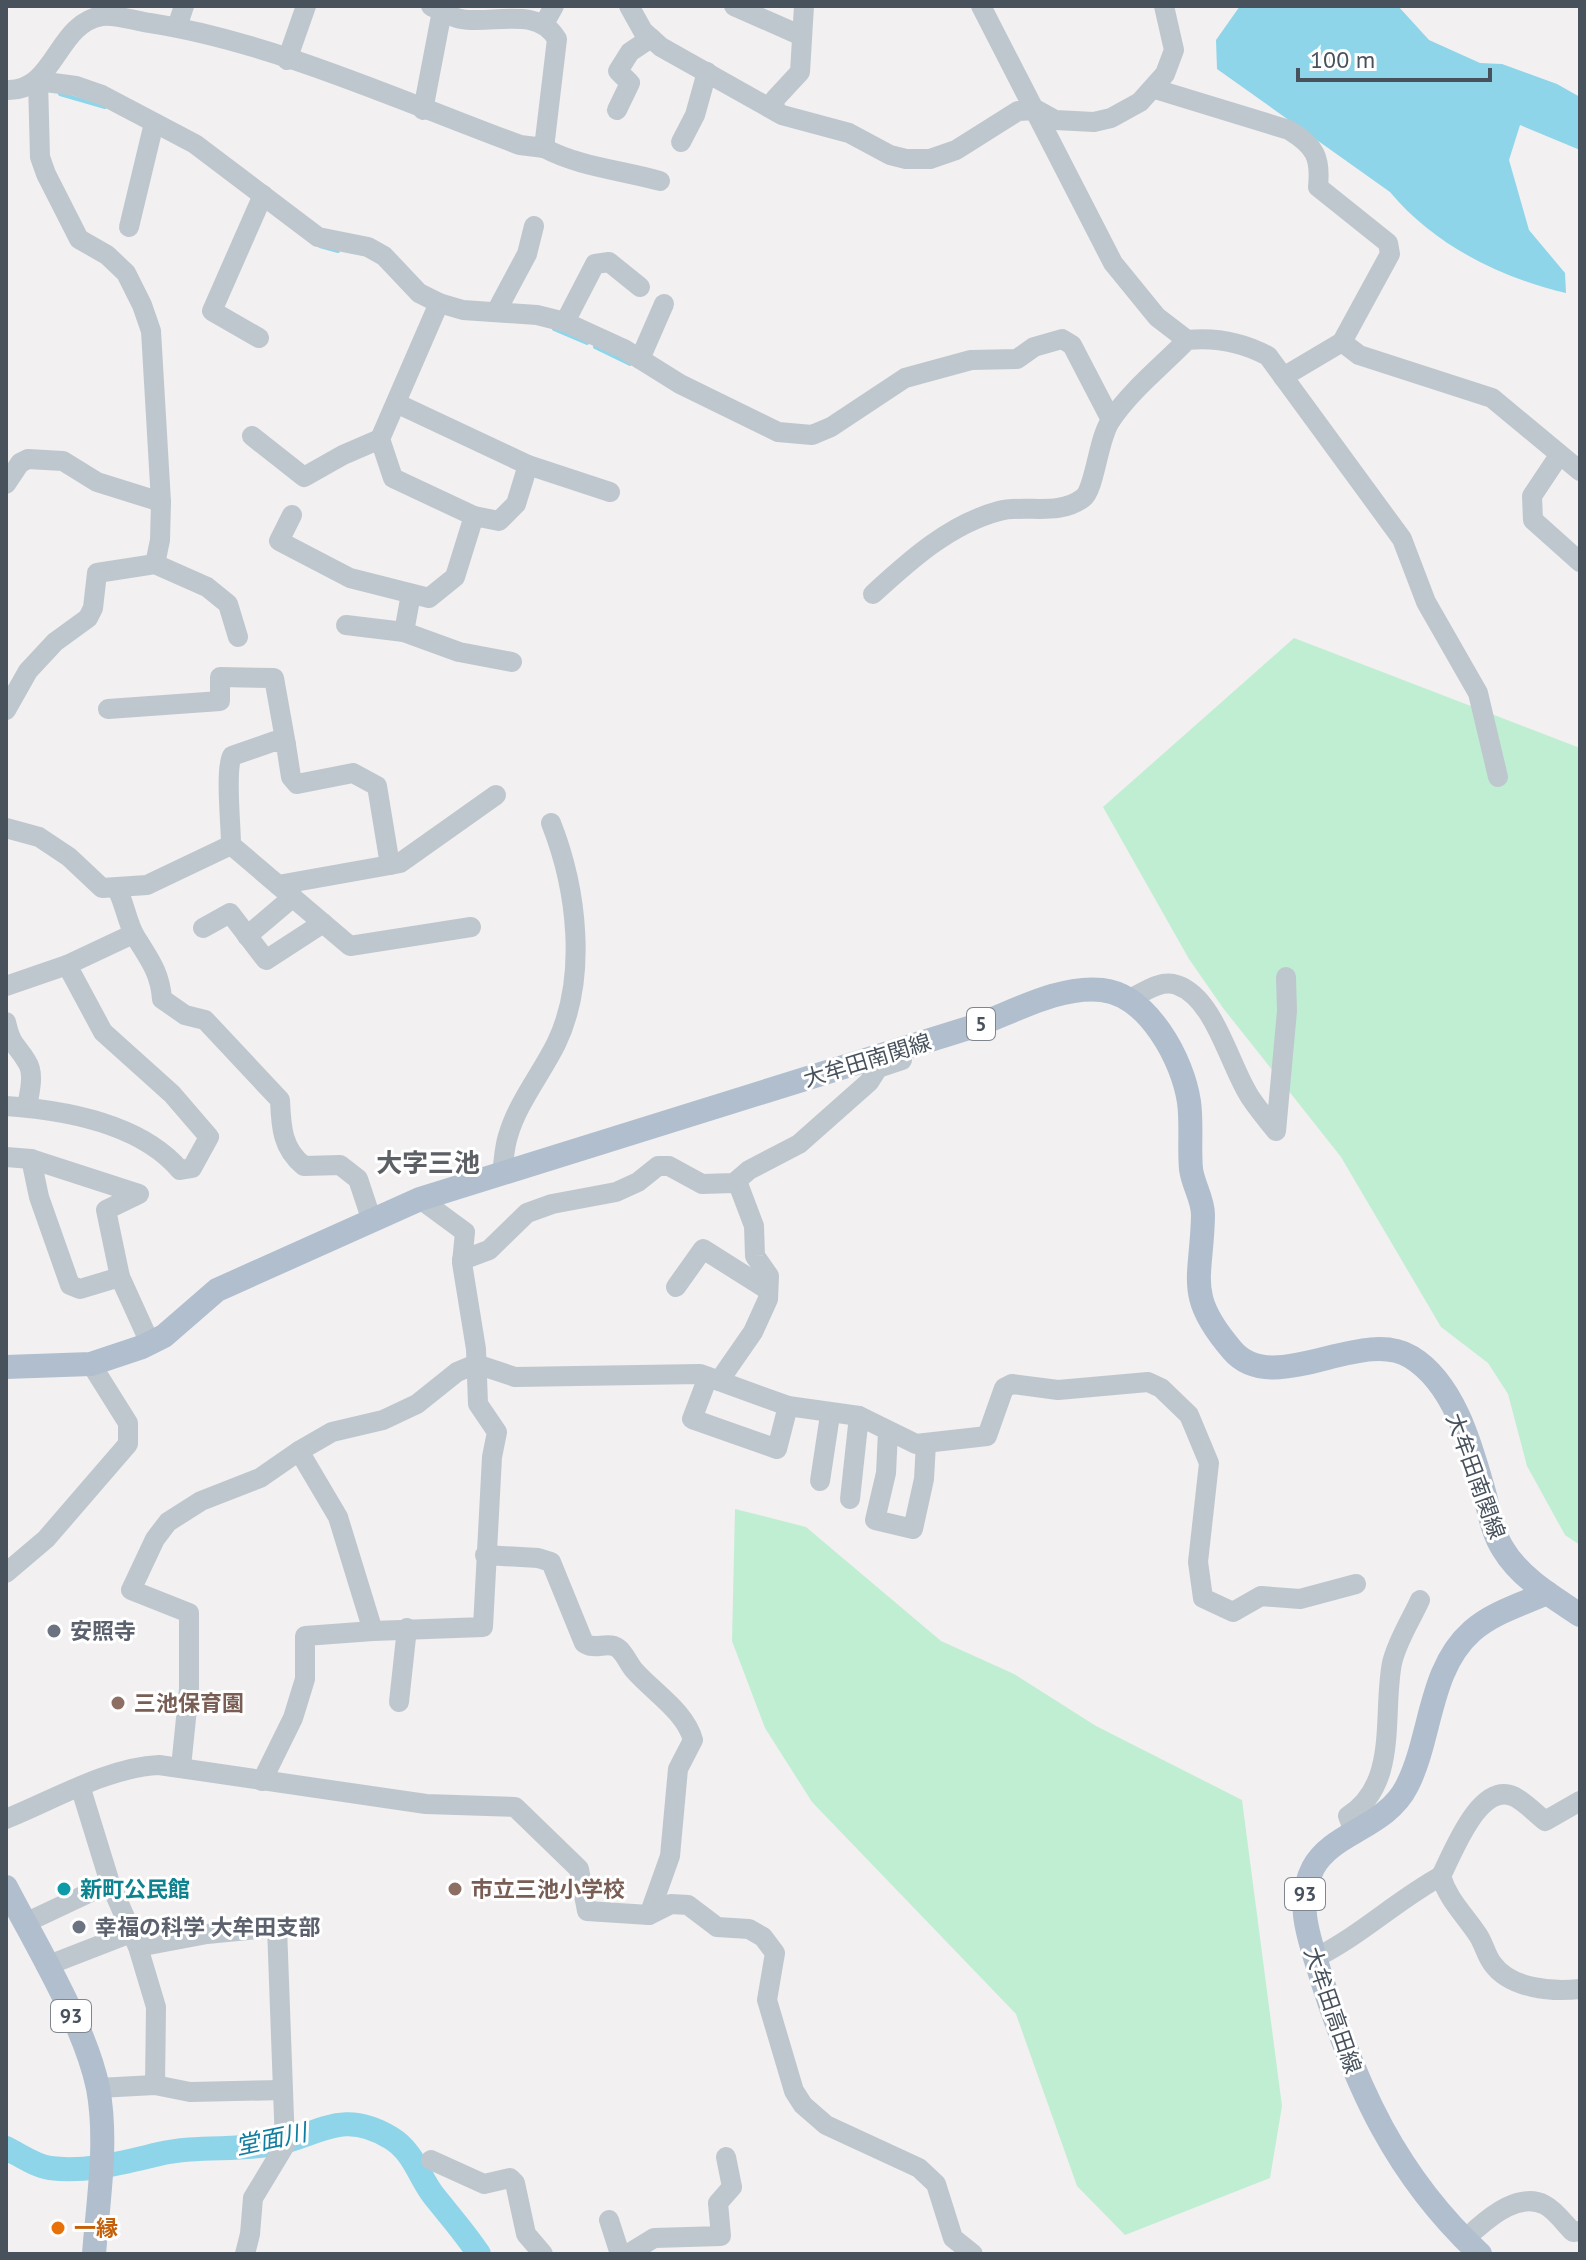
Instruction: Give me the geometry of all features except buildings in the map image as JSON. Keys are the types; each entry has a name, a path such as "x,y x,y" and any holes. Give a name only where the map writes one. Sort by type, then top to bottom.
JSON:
{"main road":[{"name":"大牟田南関線","path":"6,1367 91,1364 164,1336 217,1290 420,1199 916,1045 1064,994 1098,989 1130,999 1156,1027 1189,1100 1191,1170 1203,1214 1198,1290 1204,1310 1221,1334 1244,1361 1268,1365 1308,1365 1364,1349 1390,1349 1422,1365 1445,1393 1462,1428 1502,1548 1547,1593 1580,1615"},
{"name":"大牟田高田線","path":"1480,2254 1452,2228 1405,2168 1369,2109 1344,2051 1315,1958 1304,1909 1305,1890 1314,1866 1327,1851 1390,1810 1405,1790 1443,1672 1456,1650 1472,1631 1547,1593"},
{"name":"93","path":"6,1887 72,2019 98,2088 101,2165 94,2254"}],"street":[{"path":"177,27 184,6"},
{"path":"287,60 306,6"},
{"path":"629,6 651,38 707,72 803,123 849,133 906,159 930,159 956,150 1018,111 1037,110 1055,120 1094,122 1111,118 1155,89 1165,74 1174,50 1164,6"},
{"path":"734,6 802,36"},
{"path":"774,109 775,99 800,72 804,6"},
{"path":"981,6 1113,263 1157,317 1187,340 1206,339 1247,345 1268,356 1352,473 1379,503 1402,539 1426,602 1478,693 1498,777"},
{"path":"423,110 436,8 461,19 549,15 557,39 544,148"},
{"path":"6,90 23,91 38,81 86,14 104,16 202,32 520,145 544,148 572,162 613,167 660,181"},
{"path":"617,110 630,83 618,71 630,52 651,38"},
{"path":"681,142 695,115 707,72"},
{"path":"38,81 76,86 195,144 318,237 368,247 384,256 419,293 439,303 463,310 537,315 565,322 640,359 680,384 739,409 759,424 778,432 812,435 831,427 905,378 971,360 1017,359 1034,347 1062,339 1072,345 1111,420"},
{"path":"38,81 40,157 61,209 79,239 107,255 126,273 151,331 161,502 160,540 155,564"},
{"path":"1155,89 1264,122 1306,140 1320,163 1318,187 1388,243 1390,254 1342,342 1283,377"},
{"path":"129,227 154,123"},
{"path":"259,338 212,311 263,195"},
{"path":"496,312 527,254 534,226"},
{"path":"565,322 595,264 609,262 640,287"},
{"path":"439,303 380,439 393,478 474,516 499,521 516,504 528,465"},
{"path":"640,359 664,304"},
{"path":"873,594 919,552 976,519 1002,510 1065,506 1084,498 1092,484 1097,450 1111,420 1187,340"},
{"path":"1342,342 1359,355 1492,398 1558,457 1580,471"},
{"path":"396,403 528,465 610,492"},
{"path":"252,436 304,477 380,439"},
{"path":"1558,457 1532,496 1533,520 1580,562"},
{"path":"6,484 20,463 28,459 63,461 97,482 161,502"},
{"path":"292,515 279,541 350,578 429,598 455,577 474,516"},
{"path":"6,710 28,671 55,642 88,618 93,608 97,573 155,564 207,587 228,604 238,637"},
{"path":"404,632 411,594"},
{"path":"346,625 404,632 459,652 512,662"},
{"path":"108,709 220,701 220,677 274,678 291,777 297,784 353,773 377,786 390,865"},
{"path":"286,745 275,741 232,756 227,767 231,794 231,845 350,946 471,927"},
{"path":"247,936 285,891 400,863 496,795"},
{"path":"502,1173 508,1136 557,1041 572,993 574,917 566,861 551,823"},
{"path":"6,828 39,837 69,857 102,888 147,885 231,845"},
{"path":"117,889 127,908 133,934 153,960 162,999 185,1015 205,1020 280,1100 281,1133 294,1158 304,1166 340,1165 358,1179 372,1221"},
{"path":"203,928 230,913 266,960 323,923"},
{"path":"6,986 67,965 133,934"},
{"path":"6,1022 16,1051 28,1062 31,1077 16,1107 69,1113 124,1132 167,1154 180,1170 192,1168 209,1137 172,1094 103,1032 67,965"},
{"path":"1130,999 1158,985 1175,984 1191,993 1204,1006 1249,1095 1276,1131 1287,1011 1286,977"},
{"path":"462,1260 489,1250 527,1213 552,1204 616,1192 638,1182 658,1166 669,1166 702,1184 737,1181 799,1144 869,1082 878,1068 918,1055 916,1045"},
{"path":"6,1157 31,1159 139,1194 106,1210 120,1277 150,1343"},
{"path":"31,1159 39,1197 70,1285 80,1289 120,1277"},
{"path":"737,1181 754,1226 755,1256 769,1276 764,1312 753,1332 714,1379 692,1419 777,1449 788,1406"},
{"path":"262,1781 293,1718 305,1679 305,1636 407,1628 483,1627 485,1555 497,1432 478,1404 476,1364 462,1260 465,1232 420,1199"},
{"path":"676,1287 703,1249 768,1290"},
{"path":"6,1573 46,1539 128,1444 128,1423 91,1364"},
{"path":"181,1767 189,1689 189,1613 131,1590 155,1539 168,1522 201,1501 260,1478 332,1432 383,1420 417,1404 457,1372 476,1364 515,1377 714,1379 788,1406 830,1415 859,1416 916,1444 987,1436 1004,1388 1012,1384 1058,1390 1148,1382 1161,1388 1189,1415 1209,1463 1198,1562 1203,1598 1233,1612 1261,1596 1300,1599 1356,1584"},
{"path":"820,1481 830,1415"},
{"path":"850,1499 859,1416"},
{"path":"888,1432 886,1473 875,1520 913,1529 924,1479 926,1443"},
{"path":"299,1451 338,1517 373,1631"},
{"path":"485,1555 538,1558 551,1562 584,1643 591,1648 613,1646 620,1650 632,1668 688,1725 693,1740 678,1769 670,1856 649,1915"},
{"path":"1355,1834 1348,1816 1364,1806 1381,1771 1393,1661 1420,1600"},
{"path":"399,1702 407,1628"},
{"path":"6,1819 136,1766 181,1767 426,1804 515,1807 579,1869 587,1911 649,1915 671,1904 688,1905 717,1927 749,1929 763,1937 775,1953 767,2000 794,2091 803,2105 826,2125 919,2168 936,2184 953,2238 973,2254"},
{"path":"81,1789 110,1883 134,1940 156,2007 155,2085"},
{"path":"1315,1958 1336,1948 1405,1896 1441,1876 1481,1804 1496,1796 1513,1796 1545,1821 1580,1801"},
{"path":"1441,1876 1446,1893 1479,1937 1493,1966 1515,1981 1553,1991 1580,1989"},
{"path":"25,1923 110,1883"},
{"path":"46,1966 134,1940 277,1927 285,2138 253,2198 245,2254"},
{"path":"98,2088 155,2085 190,2092 283,2090"},
{"path":"628,2254 654,2238 711,2245 721,2236 718,2203 732,2187 726,2157"},
{"path":"431,2160 484,2184 510,2178 515,2183 526,2234 543,2254"},
{"path":"1475,2230 1510,2204 1527,2201 1545,2204 1573,2232 1580,2231"},
{"path":"609,2220 620,2254"}],"green space":[{"path":"1294,638 1580,748 1580,1545 1565,1535 1527,1466 1508,1394 1488,1363 1441,1327 1341,1157 1223,1008 1189,959 1103,807"},
{"path":"735,1509 806,1527 941,1641 1014,1674 1096,1726 1242,1800 1282,2106 1270,2178 1125,2235 1077,2186 1016,2014 812,1802 765,1728 732,1641"}],"water":[{"path":"1240,6 1398,6 1429,40 1480,63 1502,64 1557,84 1580,97 1580,150 1520,125 1509,160 1529,230 1565,273 1566,293 1493,268 1448,243 1427,228 1390,192 1217,69 1216,40"}],"waterway":[{"path":"60,94 105,107"},
{"path":"320,246 338,251"},
{"path":"554,329 587,343"},
{"path":"595,347 630,364"},
{"name":"堂面川","path":"6,2148 44,2167 77,2169 173,2151 275,2144 331,2126 358,2125 391,2138 405,2150 429,2189 479,2254"}],"place":[{"name":"安照寺","path":"54,1631"},
{"name":"三池保育園","path":"118,1703"},
{"name":"新町公民館","path":"64,1889"},
{"name":"市立三池小学校","path":"455,1889"},
{"name":"幸福の科学 大牟田支部","path":"79,1927"},
{"name":"一縁","path":"58,2228"}],"district":[{"name":"大字三池","path":"428,1162"}]}
